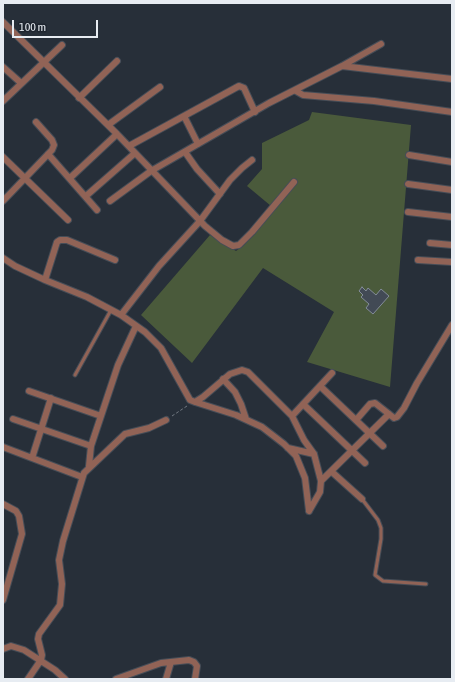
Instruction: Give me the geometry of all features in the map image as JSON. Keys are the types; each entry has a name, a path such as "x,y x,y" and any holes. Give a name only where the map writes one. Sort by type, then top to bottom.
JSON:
{"street":[{"path":"3,22 129,146 151,171 200,221 222,240 233,246 240,244 294,182"},
{"path":"110,201 151,171 255,112 381,44"},
{"path":"3,101 62,45"},
{"path":"79,98 117,61"},
{"path":"342,66 452,79"},
{"path":"3,67 21,83"},
{"path":"129,146 239,86 244,88 255,112"},
{"path":"108,125 160,87"},
{"path":"296,91 303,95 374,101 452,112"},
{"path":"184,116 198,144"},
{"path":"3,201 52,150 54,143 36,122"},
{"path":"70,178 117,134"},
{"path":"185,152 197,169 220,194"},
{"path":"86,196 135,153"},
{"path":"48,154 97,210"},
{"path":"409,155 452,162"},
{"path":"3,157 68,220"},
{"path":"121,315 159,266 200,221 242,168 252,160"},
{"path":"408,184 452,190"},
{"path":"408,212 452,217"},
{"path":"45,280 57,242 60,240 67,240 114,260"},
{"path":"430,243 452,245"},
{"path":"3,258 45,280 87,297 121,315 145,332 161,348 190,400 195,402 246,419 274,434 296,456 305,478 309,512 320,492 321,481 314,454 304,440 292,416 248,372 242,370 235,372 195,402"},
{"path":"418,260 452,262"},
{"path":"89,466 91,446 120,359 136,326"},
{"path":"357,419 370,404 375,403 394,418 397,417 404,408 417,383 452,326"},
{"path":"292,416 332,374"},
{"path":"223,380 235,392 246,419"},
{"path":"320,386 357,419 383,446"},
{"path":"29,391 101,416"},
{"path":"32,458 51,398"},
{"path":"303,404 365,463"},
{"path":"321,481 353,452 389,414"},
{"path":"13,419 91,446"},
{"path":"28,679 42,655 38,639 39,634 57,612 60,605 62,584 59,560 62,541 82,477 89,466 125,434 149,428 166,420"},
{"path":"3,447 82,477"},
{"path":"288,448 314,454"},
{"path":"332,472 362,499"},
{"path":"3,504 16,511 19,516 22,534 3,600"},
{"path":"3,649 15,647 24,650 65,679"},
{"path":"116,679 148,666 170,662 194,662 197,666 195,679"},
{"path":"166,679 170,662"}],"lane":[{"path":"75,375 111,310"},
{"path":"362,499 378,520 381,528 381,539 375,575 384,581 426,584"}],"path":[{"path":"166,420 195,402"}],"green space":[{"path":"312,112 411,125 390,387 307,362 334,312 263,268 192,363 141,315 210,235 236,251 244,245 298,182 294,179 271,206 247,186 262,169 262,143 309,120"}],"building":[{"path":"362,287 366,291 368,288 376,295 381,289 389,296 373,314 366,308 369,304 361,297 363,295 359,291"}]}
